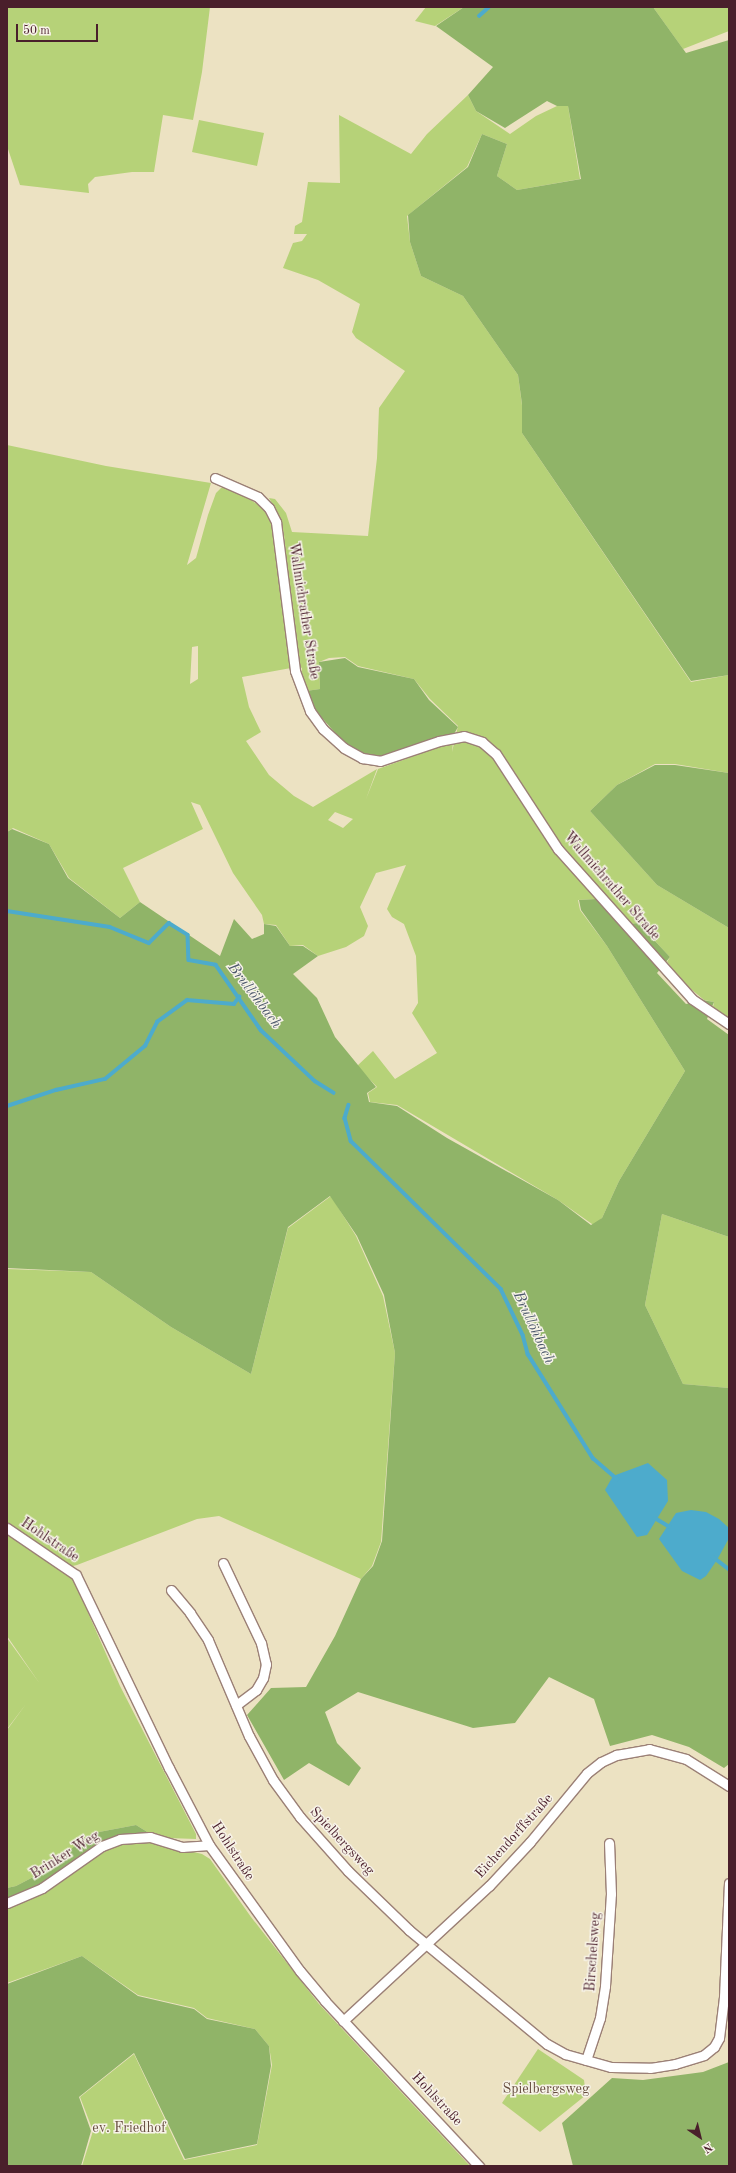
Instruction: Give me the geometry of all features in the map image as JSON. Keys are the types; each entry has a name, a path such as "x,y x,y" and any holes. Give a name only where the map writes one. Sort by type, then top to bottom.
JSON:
{"street":[{"name":"Wallmichrather Straße","path":"216,478 258,497 269,508 276,522 295,671 310,711 323,729 344,748 362,758 380,761 439,741 464,736 482,742 496,754 558,849 692,998 729,1024"},
{"name":"Hohlstraße","path":"7,1528 76,1575 169,1768 209,1845 300,1971 343,2021 479,2166"},
{"path":"223,1563 261,1643 266,1664 263,1678 256,1690 236,1705"},
{"name":"Spielbergsweg","path":"171,1590 190,1613 208,1640 236,1705 273,1780 300,1817 348,1871 428,1945 547,2044 565,2054 611,2067 650,2068 704,2055 714,2047 719,2038 724,1997 729,1883"},
{"name":"Eichendorffstraße","path":"343,2021 428,1945 489,1886 530,1842 587,1773 601,1762 616,1755 649,1749 686,1759 729,1786"},
{"name":"Brinker Weg","path":"7,1903 42,1888 102,1846 120,1839 150,1837 182,1847 209,1845"},
{"name":"Birschelsweg","path":"586,2060 600,2018 605,1986 611,1894 609,1843"}],"green space":[{"path":"7,7 210,7 202,72 193,120 163,115 154,172 132,172 95,177 88,184 89,193 20,185 7,146"},
{"path":"426,7 464,7 435,26 415,21"},
{"path":"464,7 653,7 686,53 729,40 729,675 691,681 522,433 522,404 518,375 463,296 421,276 410,242 408,215 468,167 482,134 507,144 497,176 517,190 581,179 568,106 557,106 547,101 505,128 476,111 468,95 493,67 436,26"},
{"path":"653,7 729,7 729,31 683,49"},
{"path":"468,95 476,111 510,134 536,116 557,106 568,106 580,179 517,190 497,176 507,144 482,134 467,167 407,216 410,242 421,276 463,296 518,375 522,405 522,433 691,682 729,675 729,773 675,764 655,764 617,785 590,811 657,885 729,928 729,1019 713,1007 714,1002 704,1000 685,984 667,962 670,957 638,923 620,925 596,899 578,900 580,910 607,946 685,1071 619,1181 602,1218 596,1224 592,1224 558,1200 397,1105 370,1102 368,1093 377,1087 357,1066 373,1051 395,1079 437,1053 412,1013 418,1003 416,956 404,924 392,917 387,909 406,865 376,873 360,907 368,926 364,936 346,947 318,956 303,945 290,946 276,925 264,924 262,915 233,873 200,805 191,802 203,829 123,868 140,902 120,918 69,878 49,844 13,828 7,832 7,445 106,466 211,483 187,565 196,558 208,515 216,493 221,488 226,487 241,493 264,509 273,524 291,668 242,677 249,707 261,732 246,741 269,775 294,796 313,807 377,769 366,799 378,769 453,742 452,752 458,726 430,699 414,679 358,666 345,657 329,658 319,662 320,689 306,691 301,678 302,668 298,666 284,535 281,520 269,498 275,499 286,513 292,532 368,536 377,458 379,408 405,371 356,338 352,332 360,304 318,280 283,268 293,243 302,241 307,234 294,234 295,226 302,222 308,182 340,183 339,115 411,154 427,134","holes":["198,646 198,679 190,684 192,647","335,812 353,819 343,828 328,820"]},
{"path":"199,120 264,133 257,166 192,152"},
{"path":"345,658 358,667 414,679 429,700 458,727 454,734 379,758 364,754 345,744 314,709 306,691 320,689 319,662"},
{"path":"655,765 675,765 729,773 729,928 657,885 590,811 617,785"},
{"path":"12,829 49,844 68,878 120,918 140,902 220,956 234,919 252,939 264,934 264,924 276,926 290,946 303,946 318,956 293,974 317,998 335,1037 376,1087 367,1093 369,1102 397,1106 447,1138 558,1200 591,1225 602,1218 619,1181 685,1071 607,946 581,910 579,900 596,899 620,925 638,923 670,957 657,973 686,1004 702,1000 714,1002 707,1019 729,1035 729,1237 662,1214 645,1305 683,1384 729,1388 729,1764 724,1768 689,1747 652,1735 610,1746 594,1699 549,1677 515,1723 473,1728 358,1692 325,1712 337,1743 361,1768 349,1786 309,1763 284,1780 247,1715 271,1688 306,1687 335,1636 361,1579 373,1566 382,1541 395,1353 384,1295 357,1236 330,1196 288,1227 251,1374 171,1327 91,1272 7,1268 7,832"},
{"path":"331,1196 356,1236 383,1296 395,1353 381,1542 372,1566 361,1579 219,1516 197,1519 77,1565 60,1569 73,1578 120,1686 196,1834 196,1839 168,1838 149,1833 136,1825 99,1832 39,1874 16,1886 7,1888 7,1730 26,1704 7,1729 7,1638 40,1684 7,1636 7,1269 91,1272 171,1327 251,1374 288,1228"},
{"path":"662,1214 729,1237 729,1388 683,1384 645,1305"},
{"path":"136,1825 149,1833 119,1836 42,1884 7,1899 7,1888 16,1886 39,1874 84,1839 99,1832"},
{"name":"ev. Friedhof","path":"147,1841 202,1854 210,1859 251,1917 319,2004 470,2166 82,2166 93,2131 80,2097 134,2054 184,2160 257,2145 272,2065 269,2046 255,2029 207,2018 194,2008 138,1995 82,1956 7,1983 7,1906 44,1890 120,1842"},
{"path":"82,1956 138,1996 194,2009 207,2019 255,2029 269,2046 271,2066 257,2144 185,2159 134,2053 79,2097 91,2131 81,2166 7,2166 7,1984"},
{"name":"Spielbergsweg","path":"538,2049 584,2080 586,2095 540,2132 502,2103"},
{"path":"729,2062 729,2166 573,2166 562,2123 612,2078 643,2080 703,2072"}],"water":[{"path":"648,1463 667,1480 668,1501 647,1535 637,1537 605,1490 613,1476"},
{"path":"691,1510 706,1512 719,1519 729,1528 729,1538 717,1560 706,1576 700,1580 682,1571 659,1539 676,1513"}],"waterway":[{"path":"479,16 489,7"},
{"name":"Brullöhbach","path":"7,911 110,927 149,943 169,923 188,935 189,960 216,965 261,1030 315,1081 334,1093"},
{"path":"7,1106 56,1090 105,1079 145,1046 157,1022 187,1000 234,1004 239,997"},
{"name":"Brullöhbach","path":"349,1105 345,1118 351,1141 501,1289 523,1335 528,1354 593,1458 617,1479"},
{"name":"Brullöhbach","path":"655,1518 670,1527"},
{"name":"Brullöhbach","path":"713,1557 729,1569"}]}
